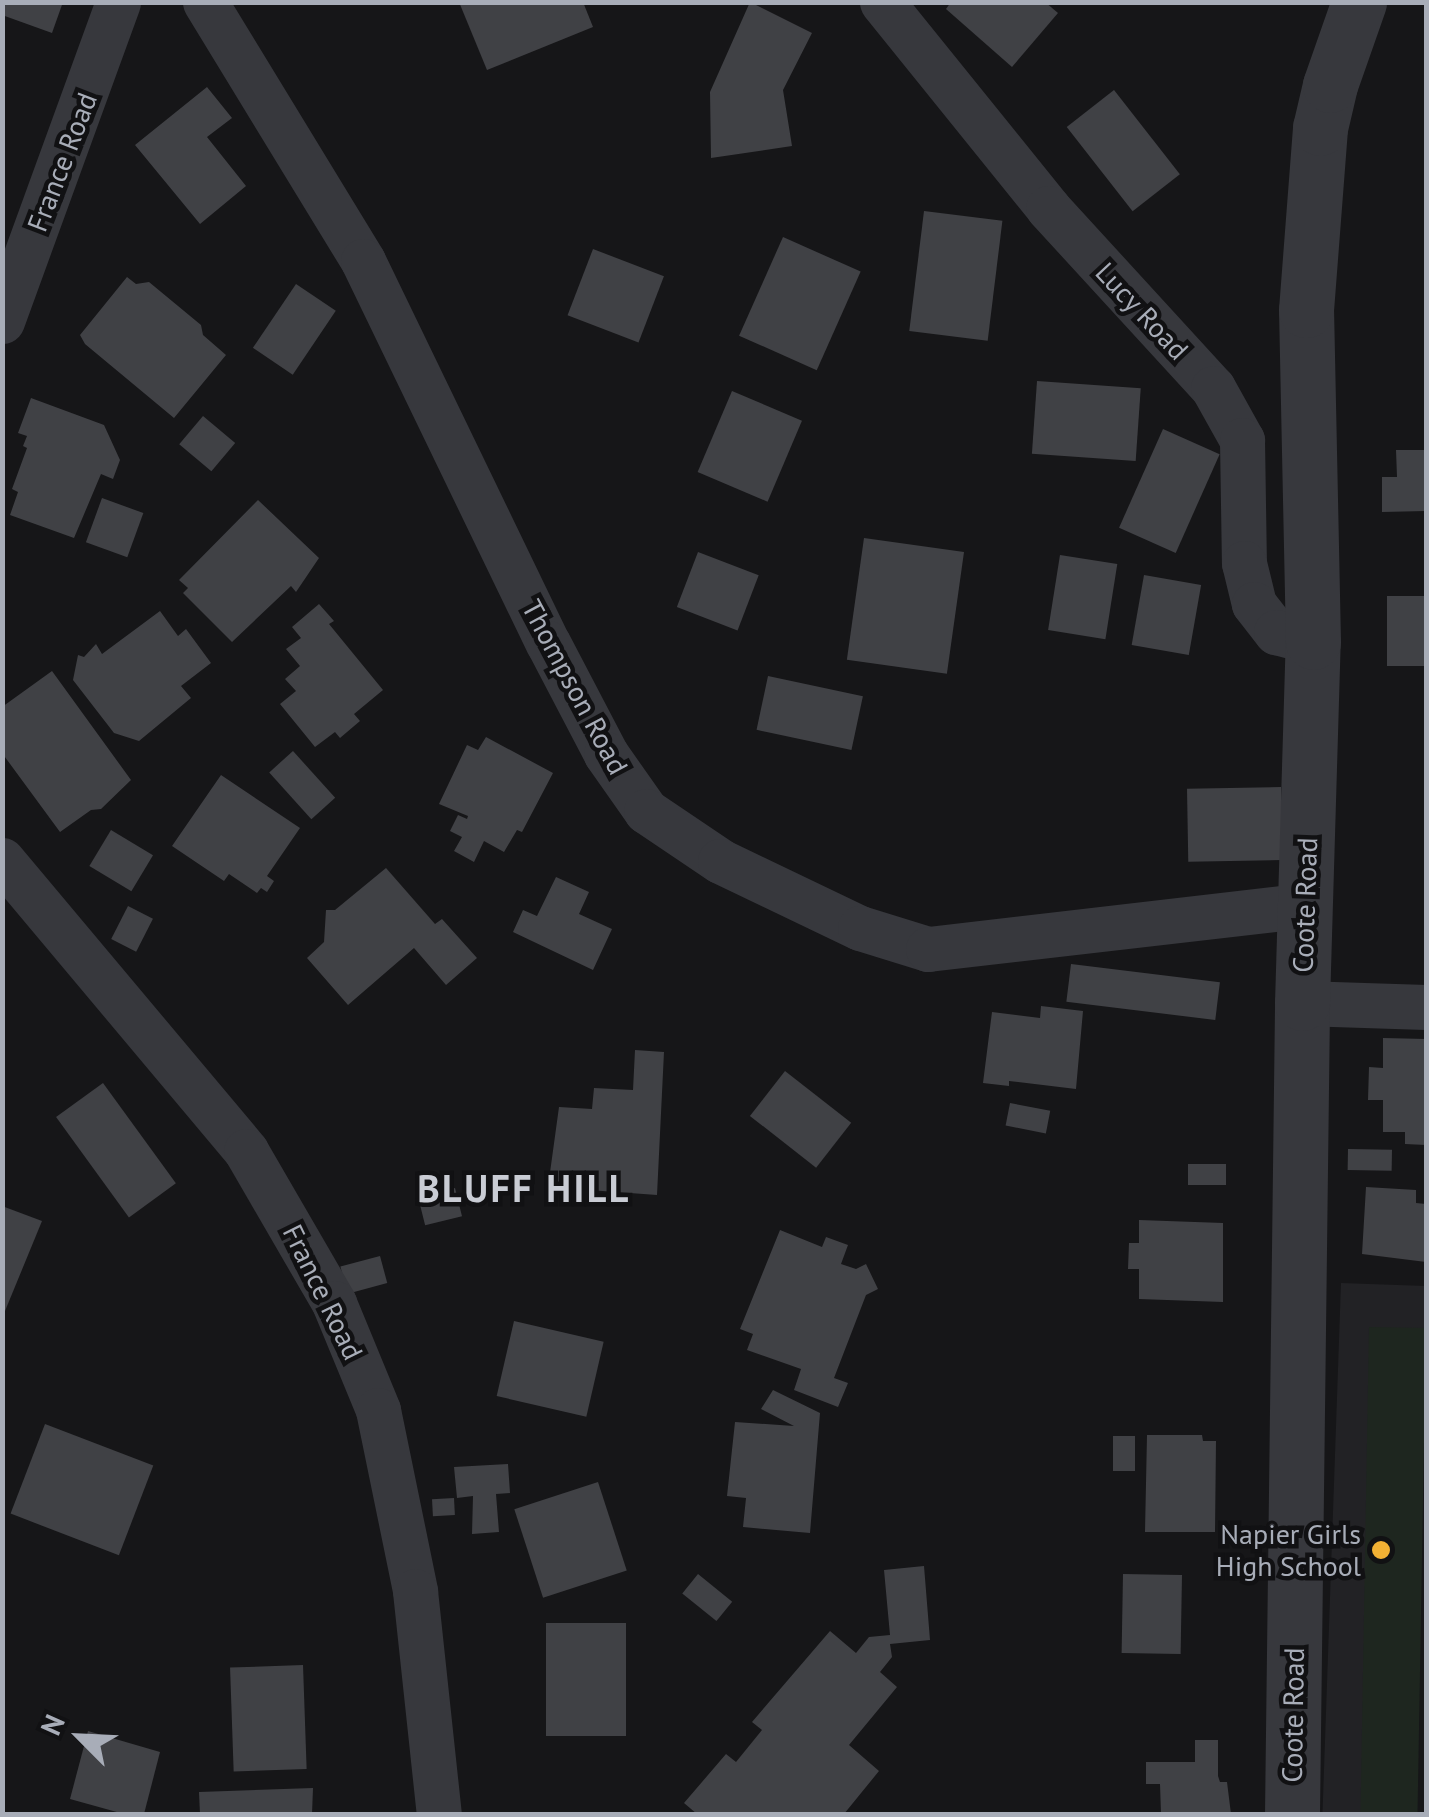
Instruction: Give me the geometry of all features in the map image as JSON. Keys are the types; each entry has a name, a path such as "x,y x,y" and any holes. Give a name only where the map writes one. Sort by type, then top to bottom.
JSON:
{"street":[{"name":"France Road","path":"2,321 118,2"},
{"name":"Thompson Road","path":"204,2 363,262 548,643 606,754 646,811 720,861 860,928 928,948 1306,905"},
{"name":"Lucy Road","path":"882,2 1048,208 1213,388 1242,440 1244,563 1254,604 1276,632 1312,642"},
{"name":"Coote Road","path":"1292,1814 1302,1003 1312,642 1306,310 1313,194 1330,85 1360,2"},
{"name":"France Road","path":"2,860 246,1151 334,1303 378,1410 416,1591 439,1814"},
{"path":"1302,1003 1426,1006"}],"shaded area":[{"name":"Napier Girls High School","path":"1341,1283 1426,1286 1408,1814 1322,1814"},
{"path":"1369,1327 1426,1328 1418,1814 1361,1814"}],"building":[{"path":"2,2 63,2 52,33 2,15"},
{"path":"459,2 583,2 593,27 487,70"},
{"path":"750,2 812,33 783,90 792,146 711,158 710,92"},
{"path":"951,2 1045,2 1058,13 1012,67 946,9"},
{"path":"207,87 232,118 207,137 246,186 200,224 135,145"},
{"path":"1114,90 1180,174 1133,211 1067,127"},
{"path":"924,211 1002,221 988,341 909,331"},
{"path":"783,237 861,272 817,370 739,336"},
{"path":"593,249 664,276 639,343 568,315"},
{"path":"127,277 136,284 149,282 201,325 203,335 226,355 174,418 85,344 80,335"},
{"path":"296,284 336,311 293,375 253,348"},
{"path":"1037,381 1141,388 1136,461 1032,454"},
{"path":"732,391 802,421 768,502 698,472"},
{"path":"31,398 104,425 120,460 113,479 101,474 74,538 10,515 18,492 12,489 27,448 23,446 27,436 18,433"},
{"path":"203,416 235,443 211,471 179,444"},
{"path":"1163,429 1220,454 1176,553 1119,528"},
{"path":"1396,450 1426,450 1426,511 1382,512 1382,477 1397,477"},
{"path":"102,498 143,513 127,557 86,542"},
{"path":"258,500 319,558 296,592 291,586 232,642 183,593 188,588 179,580"},
{"path":"864,538 964,552 947,674 847,660"},
{"path":"698,552 759,575 738,630 677,607"},
{"path":"1060,555 1117,564 1105,639 1048,630"},
{"path":"1144,575 1201,585 1189,655 1132,645"},
{"path":"1387,596 1426,596 1426,666 1387,666"},
{"path":"319,604 334,621 329,624 383,690 354,714 360,721 340,738 335,732 315,747 280,704 296,691 285,679 300,666 286,649 301,638 292,627"},
{"path":"160,611 178,636 186,629 211,663 181,686 191,698 139,741 114,733 73,680 78,655 84,657 96,644 102,654"},
{"path":"52,671 131,780 101,809 91,810 60,832 2,753 2,707"},
{"path":"768,676 863,696 851,750 757,730"},
{"path":"486,737 553,773 522,832 517,830 504,852 484,841 474,862 454,851 462,837 450,831 458,815 467,819 468,816 439,804 467,745 478,750"},
{"path":"293,751 335,798 311,819 269,772"},
{"path":"221,775 300,828 267,876 274,881 267,892 261,888 257,893 229,874 224,881 172,846"},
{"path":"1281,787 1282,860 1188,862 1187,789"},
{"path":"111,830 153,855 131,891 89,866"},
{"path":"386,868 435,924 442,919 477,958 446,985 414,948 348,1005 307,958 324,942 326,910 335,910"},
{"path":"556,877 589,892 579,914 612,929 593,970 513,932 523,910 537,916"},
{"path":"128,906 153,919 136,952 111,939"},
{"path":"1071,964 1220,982 1215,1020 1066,1002"},
{"path":"1041,1006 1083,1011 1076,1089 1009,1081 1009,1086 983,1083 992,1012 1040,1018"},
{"path":"1383,1038 1426,1039 1426,1145 1405,1144 1405,1132 1383,1132 1383,1100 1368,1100 1369,1067 1383,1068"},
{"path":"635,1050 664,1052 657,1195 548,1187 559,1107 592,1109 594,1088 633,1090"},
{"path":"785,1071 851,1123 816,1168 750,1116"},
{"path":"103,1083 176,1183 129,1217 56,1117"},
{"path":"1010,1103 1050,1111 1046,1133 1006,1126"},
{"path":"1348,1149 1392,1150 1392,1171 1348,1170"},
{"path":"1188,1164 1226,1164 1226,1185 1188,1185"},
{"path":"1366,1187 1416,1190 1416,1203 1426,1204 1426,1262 1362,1254"},
{"path":"455,1188 462,1216 425,1225 418,1197"},
{"path":"2,1206 42,1221 5,1311 2,1310"},
{"path":"1139,1220 1223,1223 1223,1302 1139,1299 1139,1269 1128,1269 1129,1243 1139,1243"},
{"path":"780,1230 822,1247 826,1237 848,1245 841,1264 856,1269 866,1264 878,1289 866,1295 834,1378 848,1383 838,1407 794,1390 801,1369 747,1350 753,1334 740,1329"},
{"path":"380,1256 387,1283 348,1294 340,1267"},
{"path":"514,1321 604,1342 586,1417 497,1396"},
{"path":"773,1390 820,1413 810,1533 743,1527 746,1498 727,1496 735,1422 794,1426 761,1409"},
{"path":"45,1424 153,1466 119,1555 11,1514"},
{"path":"1147,1435 1202,1435 1203,1441 1216,1441 1215,1532 1145,1532"},
{"path":"1113,1436 1135,1436 1135,1471 1113,1471"},
{"path":"508,1464 510,1493 496,1494 499,1532 472,1534 473,1496 457,1498 454,1467"},
{"path":"598,1482 627,1570 543,1598 514,1509"},
{"path":"454,1498 455,1515 433,1516 432,1499"},
{"path":"924,1566 930,1640 890,1644 892,1657 880,1672 897,1687 849,1745 879,1771 844,1814 697,1814 684,1803 726,1754 736,1762 762,1730 752,1722 830,1631 856,1653 869,1637 890,1635 884,1570"},
{"path":"698,1574 732,1602 716,1621 682,1593"},
{"path":"1123,1574 1182,1575 1181,1654 1122,1653"},
{"path":"546,1623 626,1623 626,1736 546,1736"},
{"path":"303,1665 307,1769 234,1771 230,1668"},
{"path":"88,1731 160,1752 144,1814 124,1814 70,1799"},
{"path":"1195,1740 1218,1740 1218,1776 1220,1782 1227,1782 1231,1814 1161,1814 1160,1784 1146,1784 1146,1762 1195,1762"},
{"path":"313,1788 312,1814 200,1814 199,1792"}],"place":[{"name":"Napier Girls High School","path":"1381,1550"}],"district":[{"name":"BLUFF HILL","path":"524,1188"}]}
